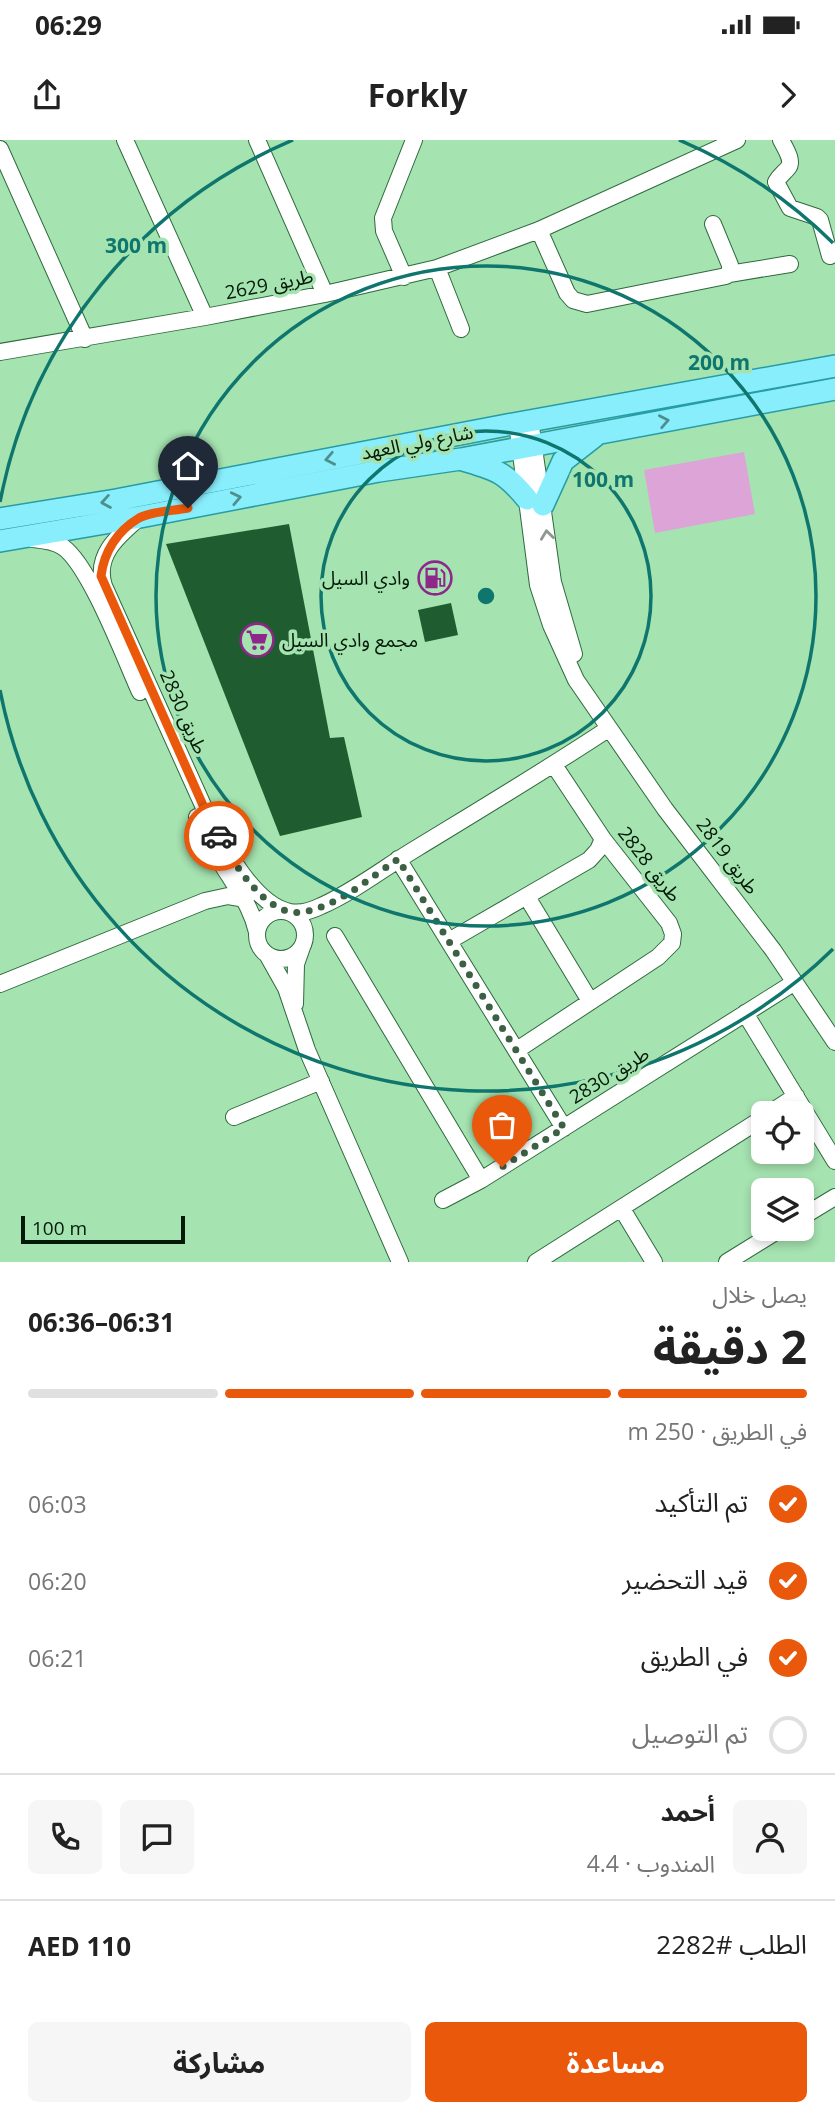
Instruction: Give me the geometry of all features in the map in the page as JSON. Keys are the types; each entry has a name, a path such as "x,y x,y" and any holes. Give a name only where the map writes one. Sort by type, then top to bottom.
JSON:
{"main road":[{"name":"شارع ولي العهد","path":"0,519 526,433 682,394 835,366"},
{"name":"شارع ولي العهد","path":"10,539 141,517 379,471 461,459 526,433 597,434 835,389"},
{"path":"461,459 497,470 535,502 562,461 597,434"}],"street":[{"path":"125,140 205,317"},
{"path":"257,140 325,294"},
{"path":"404,277 384,231 383,218 414,140"},
{"path":"781,140 791,162 790,167 776,182 790,208 814,215 820,220 830,256"},
{"name":"طريق 2629","path":"0,352 85,339 325,294 437,268 539,230 727,142"},
{"path":"0,149 85,339"},
{"path":"713,224 730,265 729,274"},
{"path":"539,230 567,293 582,304 790,264"},
{"path":"437,268 461,329"},
{"name":"طريق 2819","path":"526,433 545,584 576,680 608,729 795,982 835,1042"},
{"name":"طريق 2830","path":"141,517 113,543 103,557 101,576 206,812 223,844 252,912 257,932"},
{"name":"طريق 2830","path":"10,539 58,544 71,553 85,571 207,839 236,875 266,900 287,912"},
{"path":"400,1262 321,1081 286,988 268,956 259,946 258,926 267,915 274,912 301,913 340,897 608,729"},
{"name":"طريق 2828","path":"517,1050 666,951 672,943 673,934 663,914 603,839 554,765"},
{"path":"449,941 589,860 603,839"},
{"path":"398,859 564,1128"},
{"path":"205,901 236,875"},
{"path":"0,985 205,901 228,895 246,899"},
{"path":"294,1014 296,964 304,942 310,929 340,897"},
{"path":"527,897 590,1001"},
{"path":"268,956 288,959 295,956 304,942 303,925 287,912"},
{"path":"335,936 481,1180"},
{"name":"طريق 2830","path":"443,1200 481,1180 795,982"},
{"path":"745,1013 835,1161"},
{"path":"233,1117 321,1081"},
{"path":"788,1101 796,1096"},
{"path":"536,1262 751,1126"},
{"path":"814,1210 835,1197"},
{"path":"622,1209 654,1262"},
{"path":"727,1262 761,1241"}],"shaded area":[{"path":"744,452 755,514 655,533 644,470"}],"building":[{"name":"مجمع وادي السيل","path":"289,524 330,738 344,737 362,817 280,836 166,544"},
{"path":"451,603 458,635 425,642 418,610"}],"way so far":[{"path":"219,836 242,872 266,900 287,912 301,913 317,908 340,897 398,859 564,1128 502,1167"}],"place":[{"name":"وادي السيل","path":"435,578"},
{"name":"مجمع وادي السيل","path":"257,640"}],"route":[{"path":"188,508 141,517 126,529 103,557 101,576 219,836"}]}
